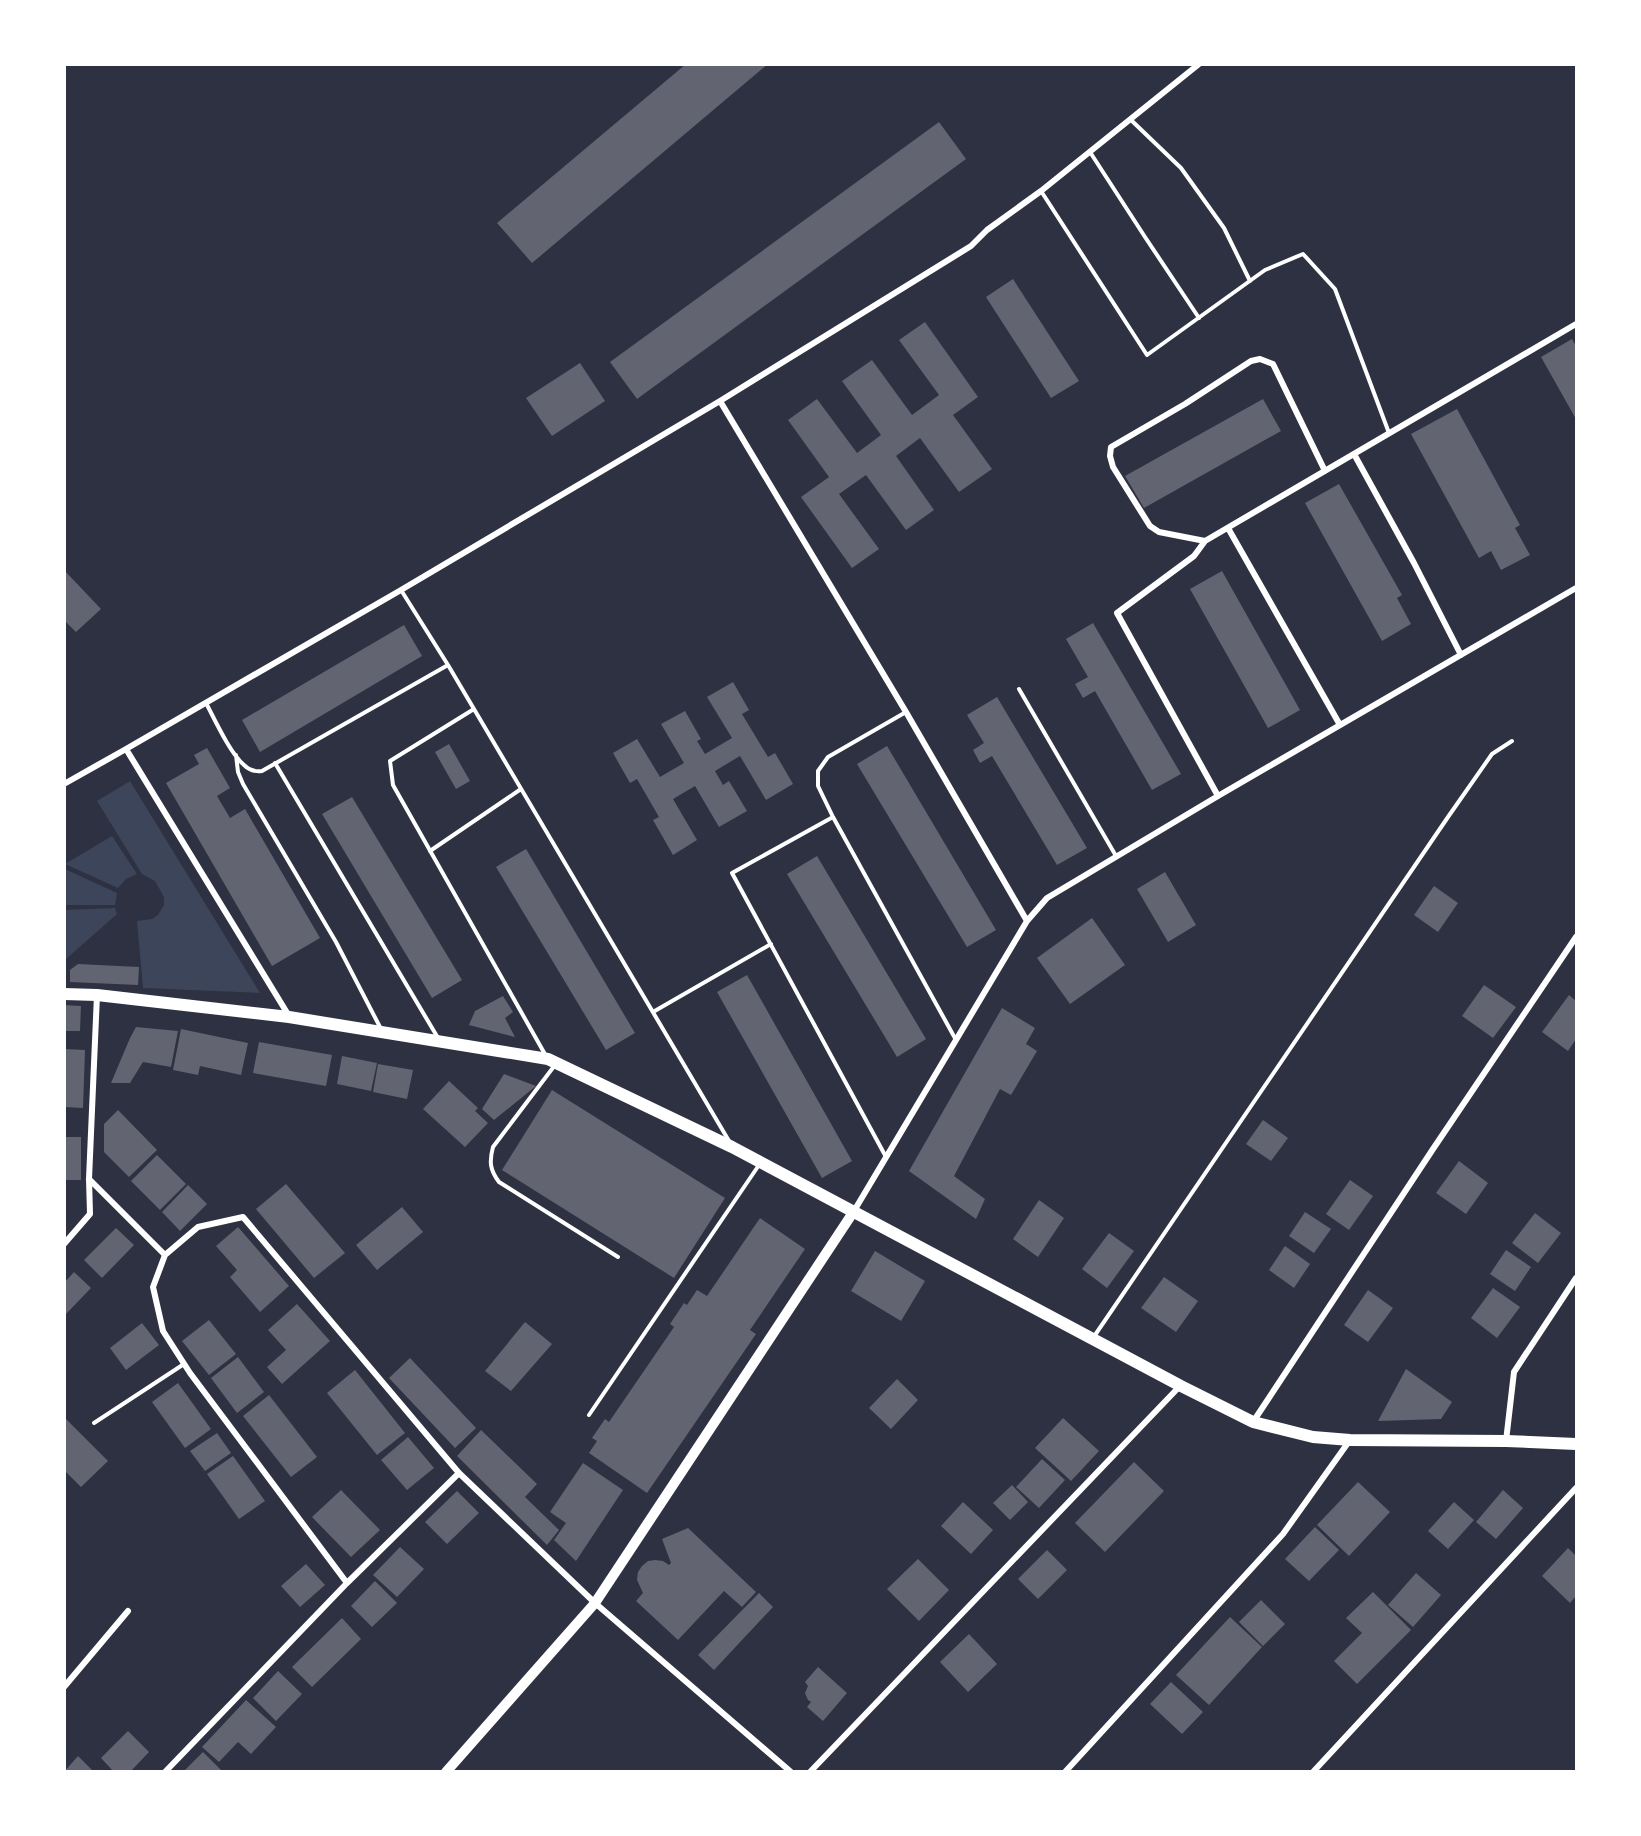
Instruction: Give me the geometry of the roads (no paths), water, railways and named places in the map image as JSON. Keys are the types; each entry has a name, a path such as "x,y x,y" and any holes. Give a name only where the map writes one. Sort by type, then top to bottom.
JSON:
{"main road":[{"path":"64,994 97,995 290,1017 552,1061 732,1147 1253,1422 1313,1437 1350,1440 1576,1444"}],"street":[{"path":"64,784 401,590 720,401 971,246 987,230 1041,191 1199,64"},
{"path":"1218,796 1117,612 1194,556 1204,541 1576,324"},
{"path":"1204,541 1159,532 1150,526 1113,467 1110,456 1111,447 1185,404 1251,361 1260,359 1273,364 1325,471"},
{"path":"720,401 1028,921"},
{"path":"1354,454 1461,655"},
{"path":"1228,528 1340,725"},
{"path":"446,1772 595,1603 854,1211 1028,921 1047,898 1576,588"},
{"path":"126,749 290,1017"},
{"path":"1253,1422 1576,937"},
{"path":"64,1244 90,1214 89,1179 97,995"},
{"path":"89,1179 165,1255"},
{"path":"347,1583 184,1364 163,1331 153,1287 165,1255 198,1227 243,1217 459,1473 595,1603 791,1772"},
{"path":"1506,1441 1514,1372 1576,1278"},
{"path":"810,1772 1181,1386"},
{"path":"1065,1772 1283,1534 1350,1440"},
{"path":"165,1772 347,1583 459,1473"},
{"path":"1313,1772 1576,1488"},
{"path":"64,1687 128,1611"}],"lane":[{"path":"1131,120 1181,168 1224,228 1250,280"},
{"path":"1090,152 1199,318"},
{"path":"1041,191 1147,355 1265,270 1303,254 1335,289 1389,433"},
{"path":"401,590 448,665 732,1147"},
{"path":"206,703 244,766 255,772 262,771 448,665"},
{"path":"1019,689 1116,857"},
{"path":"474,709 390,761 393,785 552,1061 493,1147 489,1160 492,1173 499,1182 618,1257"},
{"path":"906,712 828,757 818,771 818,786 957,1040"},
{"path":"1093,1338 1492,754 1512,741"},
{"path":"236,755 238,772 243,784 336,942 382,1032"},
{"path":"275,764 440,1041"},
{"path":"430,851 521,789"},
{"path":"833,816 732,873 886,1157"},
{"path":"653,1012 771,944"},
{"path":"588,1415 761,1162"},
{"path":"94,1423 184,1364"}]}
